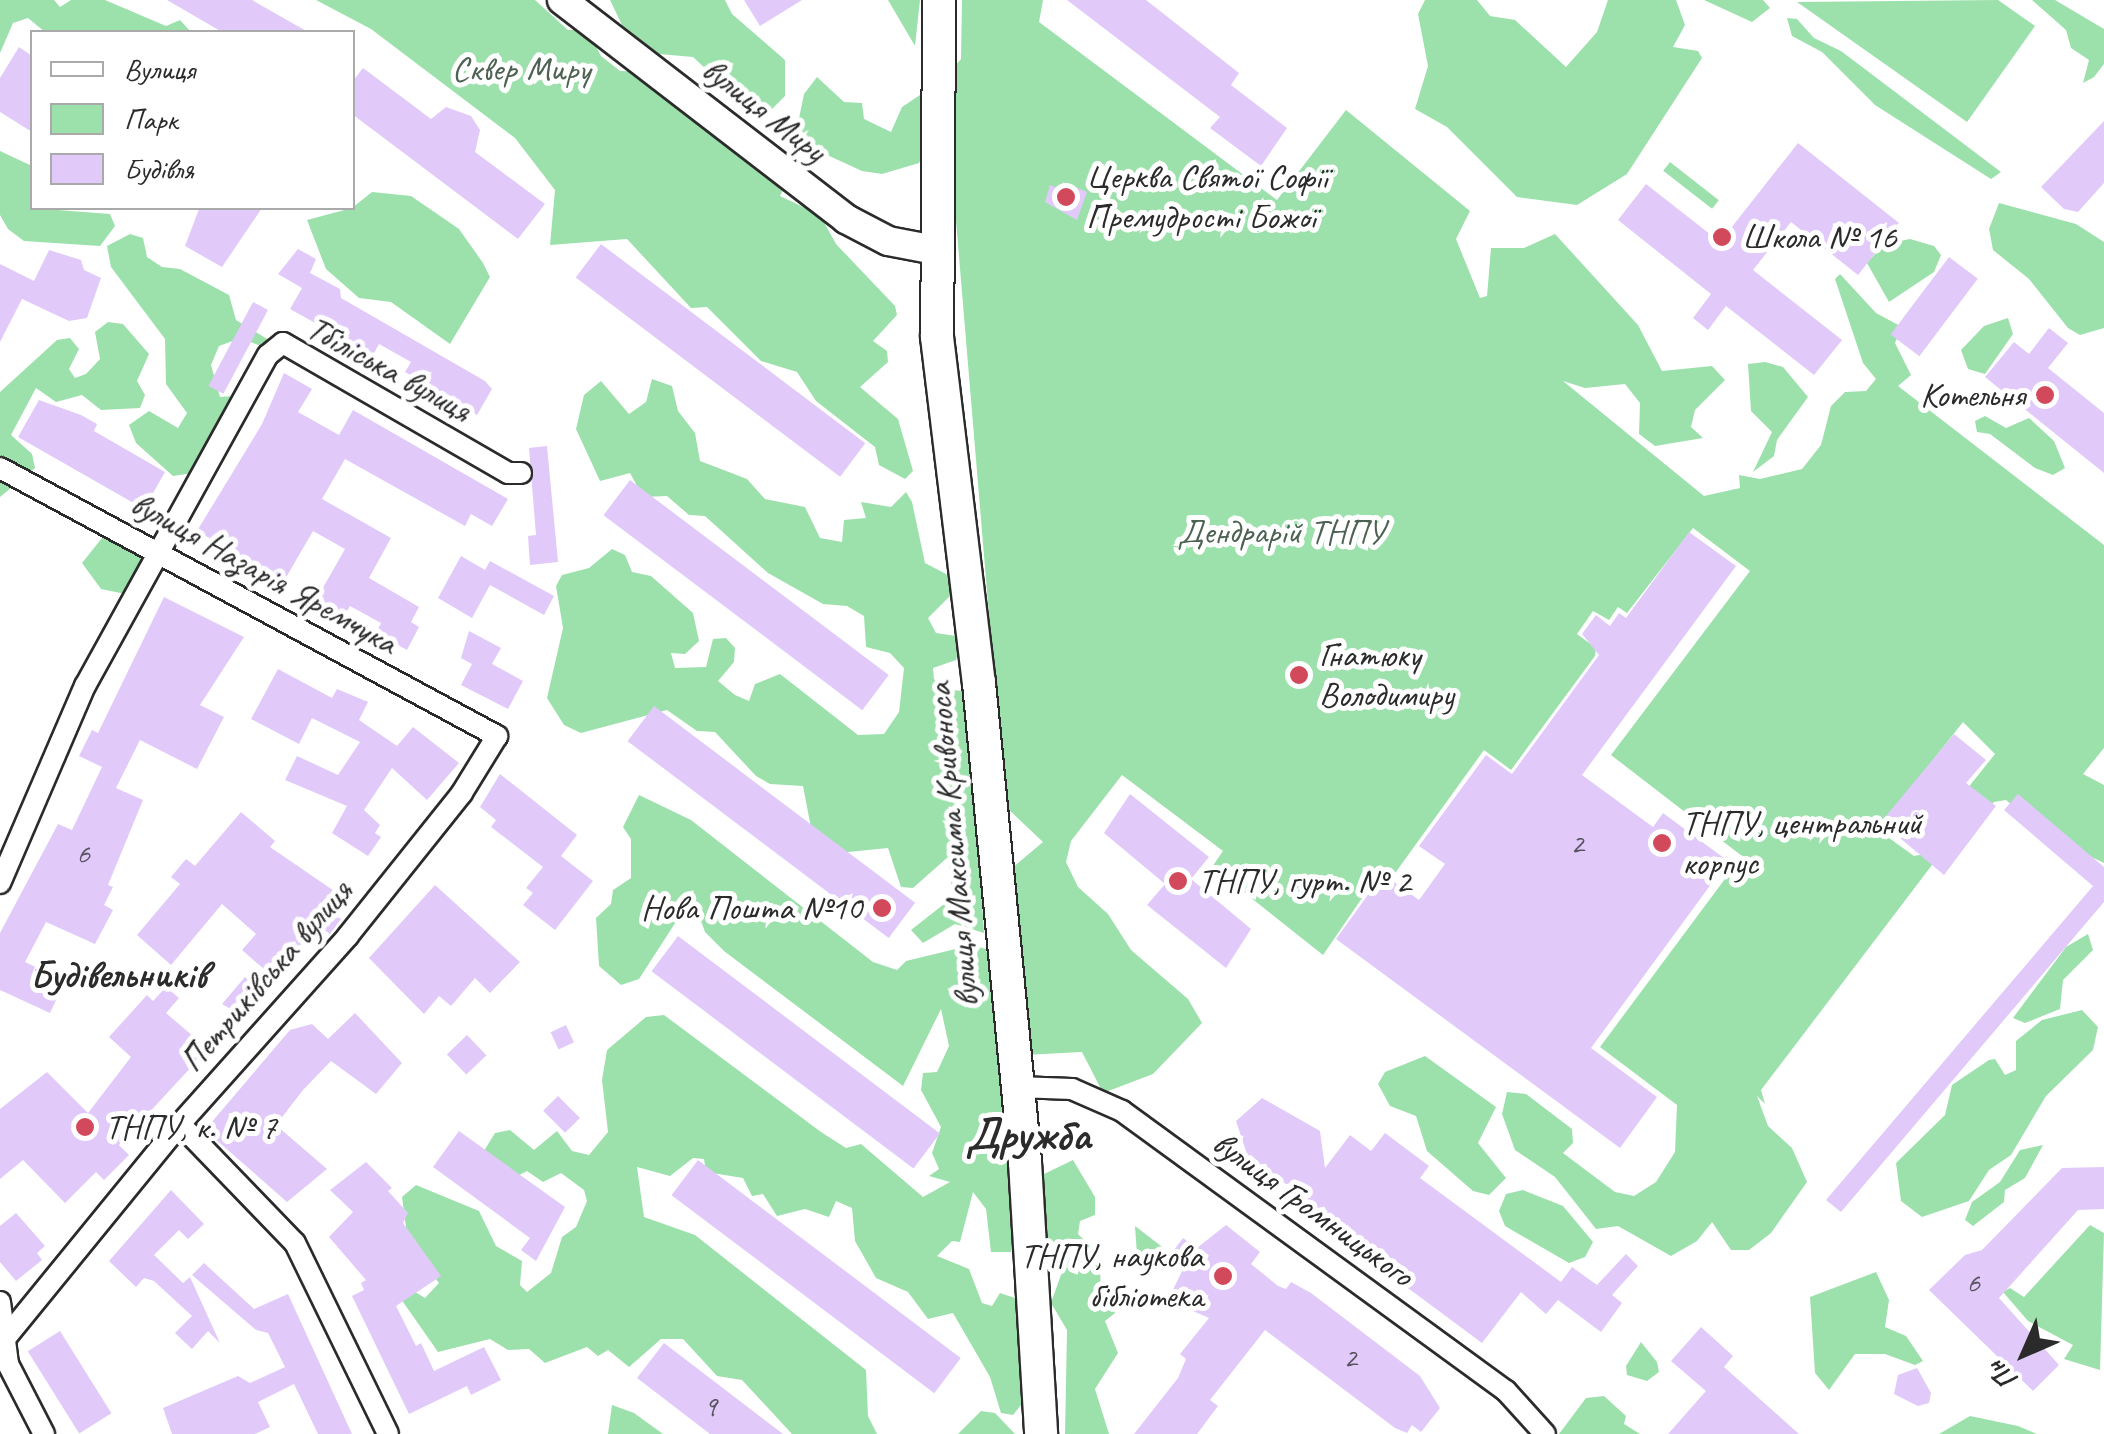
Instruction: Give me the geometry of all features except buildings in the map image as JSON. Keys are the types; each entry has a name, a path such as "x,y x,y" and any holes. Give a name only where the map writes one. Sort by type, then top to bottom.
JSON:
{"main road":[{"name":"вулиця Миру","path":"562,0 846,219 888,241 935,250"},
{"name":"вулиця Максима Кривоноса","path":"939,0 935,250 943,394 979,683 1017,1087 1041,1434"}],"street":[{"name":"Тбіліська вулиця","path":"157,552 268,355 283,344 508,473 521,473"},
{"name":"вулиця Назарія Яремчука","path":"0,468 496,736"},
{"path":"0,883 85,686 157,552"},
{"name":"Петриківська вулиця","path":"2,1343 180,1124 348,936 462,793 496,736"},
{"name":"вулиця Громницького","path":"1017,1087 1072,1089 1122,1111 1506,1391 1545,1434"},
{"path":"180,1124 295,1244 388,1434"},
{"path":"0,1302 2,1343 8,1364 44,1434"}],"green space":[{"path":"0,0 54,0 60,7 71,0 105,0 166,26 180,20 189,30 43,30 28,18 13,23 0,53"},
{"name":"Сквер Миру","path":"316,0 535,0 568,30 587,30 601,56 620,71 650,72 754,157 783,190 780,196 820,215 836,244 895,306 897,315 873,341 887,351 888,362 860,387 898,419 913,471 905,479 879,465 875,447 816,401 797,372 761,361 707,307 691,308 627,239 550,245 555,190 515,138 371,29"},
{"path":"610,0 725,0 732,14 785,60 785,96 761,120 693,57 659,54 622,25"},
{"path":"888,0 920,0 915,46"},
{"name":"Дендрарій ТНПУ","path":"962,0 1043,0 1039,22 1277,200 1346,110 1470,211 1456,239 1480,298 1487,296 1491,248 1524,248 1555,234 1638,325 1662,371 1712,366 1725,380 1695,410 1691,427 1703,438 1655,446 1639,434 1640,403 1625,384 1585,388 1563,381 1704,496 1740,488 1739,475 1760,479 1802,469 1821,445 1831,406 1845,392 1866,391 1876,379 1863,363 1835,279 1840,274 1876,313 1902,327 1895,343 1911,375 1898,386 2104,545 2104,748 2083,774 2104,785 2104,863 2050,837 2006,800 1994,802 1956,844 1959,799 1995,754 1963,722 1878,830 1914,856 1939,851 1932,865 1761,1090 1765,1104 1757,1096 1768,1126 1792,1148 1807,1182 1771,1233 1749,1250 1731,1250 1712,1222 1697,1241 1671,1256 1618,1226 1596,1229 1555,1177 1515,1150 1502,1114 1507,1092 1526,1094 1572,1129 1573,1143 1563,1153 1615,1192 1634,1196 1656,1182 1675,1152 1677,1105 1600,1047 1742,856 1611,755 1750,571 1693,528 1627,613 1618,607 1609,620 1593,611 1577,634 1596,648 1595,656 1511,770 1484,750 1393,876 1382,869 1323,955 1212,867 1223,851 1122,775 1071,841 1066,862 1078,887 1108,914 1131,950 1188,999 1202,1023 1153,1074 1103,1093 1082,1052 1024,1055 1005,874 1043,842 1005,806 951,161 948,74 961,59"},
{"path":"1425,0 1477,0 1490,16 1515,20 1566,67 1597,32 1608,0 1676,0 1685,25 1673,47 1698,51 1702,58 1627,174 1577,205 1517,197 1447,127 1415,109 1428,66 1418,14"},
{"path":"1704,0 1763,0 1770,8 1752,22"},
{"path":"1998,0 2035,26 1967,122 1797,2"},
{"path":"2032,0 2055,0 2104,29 2104,64 2094,77 2083,83 2089,60 2071,48 2066,30"},
{"path":"1787,18 1797,19 1814,38 1841,51 2001,172 1991,179 1875,105 1822,52 1792,36"},
{"path":"817,77 844,102 862,103 864,119 891,132 902,107 920,95 926,148 919,163 882,174 862,171 812,148 796,133 804,94"},
{"path":"0,151 30,165 30,210 110,214 115,226 100,246 24,241 8,229 0,215"},
{"path":"1670,162 1719,200 1712,209 1663,171"},
{"path":"372,192 411,196 459,229 483,263 490,277 450,344 391,302 359,298 326,269 307,220 355,210 355,206"},
{"path":"1999,203 2076,224 2104,242 2104,328 2080,335 2068,328 2029,279 1993,250 1989,229"},
{"path":"130,234 143,238 147,257 162,267 180,269 229,295 236,320 269,340 263,347 241,338 219,346 211,365 220,397 234,396 193,473 173,476 136,443 129,425 149,411 178,428 187,413 166,384 165,339 111,267 107,246"},
{"path":"1910,239 1934,246 1941,255 1934,272 1889,302 1867,263 1884,244"},
{"path":"2008,318 2013,334 1985,374 1968,369 1961,350 1984,326"},
{"path":"108,322 123,324 149,354 137,381 145,395 140,408 101,410 82,395 56,402 36,388 11,435 32,454 35,468 0,497 0,392 57,340 70,338 79,349 69,369 75,378 86,374 100,359 95,332"},
{"path":"1765,362 1783,367 1808,397 1777,440 1774,456 1753,472 1772,432 1751,411 1748,364"},
{"path":"652,379 672,386 678,411 695,433 700,461 747,479 765,499 805,507 820,538 842,542 844,520 866,518 861,502 891,507 906,492 912,502 925,563 946,574 956,590 928,618 936,633 956,636 958,651 956,660 933,668 934,679 946,689 969,692 984,933 955,924 923,943 911,930 953,897 948,857 913,888 901,887 888,848 838,853 812,833 803,786 770,784 756,776 715,732 697,731 667,710 581,733 564,725 547,698 563,628 556,586 562,575 589,568 612,549 625,555 632,572 651,576 693,613 699,641 685,654 671,653 675,668 706,667 713,639 726,638 735,648 734,662 718,681 749,701 755,684 780,674 858,735 884,734 899,712 904,668 890,653 866,647 864,616 847,606 823,604 768,573 705,516 689,515 667,496 643,497 630,473 600,481 576,429 584,395 601,381 629,414 646,402"},
{"path":"1985,416 2006,428 2029,418 2054,441 2065,468 2053,475 2035,468 1990,434 1977,432 1975,421"},
{"path":"106,533 147,556 140,597 101,589 82,563"},
{"path":"639,795 691,820 873,962 897,970 906,961 972,945 986,949 999,1000 1000,1089 1007,1095 1017,1239 1011,1252 991,1252 986,1209 973,1192 960,1242 952,1241 937,1256 969,1269 982,1303 992,1306 1000,1293 1024,1301 1025,1400 1013,1415 1001,1413 990,1377 953,1313 928,1319 908,1292 876,1278 855,1241 852,1208 836,1201 829,1217 805,1209 777,1216 763,1194 752,1196 743,1178 706,1172 704,1159 693,1158 670,1176 637,1167 644,1217 695,1235 866,1370 868,1416 877,1434 792,1434 742,1380 717,1376 683,1339 661,1339 629,1367 608,1350 598,1356 587,1347 545,1363 529,1349 508,1350 490,1339 438,1352 401,1299 407,1287 425,1298 439,1283 408,1243 402,1197 416,1185 479,1211 496,1246 522,1261 520,1285 527,1292 551,1273 562,1237 576,1227 587,1201 584,1190 561,1173 543,1182 527,1171 502,1184 479,1159 495,1133 510,1130 534,1150 557,1131 572,1151 589,1155 608,1132 602,1080 607,1050 646,1017 664,1015 821,1132 846,1148 861,1144 923,1197 950,1182 929,1176 939,1169 932,1153 941,1127 921,1090 923,1073 937,1072 949,1046 941,1009 903,1086 724,951 705,932 697,910 679,917 639,979 621,985 599,966 596,918 611,904 613,890 631,878 631,839 623,827"},
{"path":"2088,934 2093,950 2063,980 2060,1009 2025,1023 2013,1018 2066,947"},
{"path":"2082,1010 2098,1027 2093,1050 2046,1096 2011,1155 1989,1170 1969,1201 1922,1217 1901,1201 1896,1163 1945,1115 1952,1085 1989,1060 1995,1059 2005,1075 2016,1070 2016,1041 2042,1020"},
{"path":"1425,1056 1496,1107 1478,1143 1506,1178 1489,1195 1473,1191 1427,1151 1416,1116 1390,1106 1378,1084 1385,1072"},
{"path":"2043,1145 2025,1178 2005,1190 2004,1202 1973,1226 1965,1220 1972,1202 2000,1182 2020,1150"},
{"path":"1073,1160 1095,1197 1095,1215 1080,1221 1078,1234 1099,1255 1101,1288 1115,1313 1105,1321 1118,1353 1095,1389 1109,1434 1065,1434 1067,1330 1051,1303 1063,1269 1046,1242 1042,1186 1044,1174"},
{"path":"1523,1190 1563,1206 1593,1242 1585,1257 1569,1263 1505,1226 1499,1211 1506,1194"},
{"path":"2090,1225 2104,1233 2100,1370 2064,1359 2073,1345 2028,1321 2003,1292 2010,1288 2024,1297"},
{"path":"1135,1226 1165,1249 1146,1275 1138,1269"},
{"path":"1876,1272 1889,1300 1885,1327 1906,1336 1923,1361 1915,1365 1885,1354 1855,1354 1829,1390 1815,1373 1810,1297"},
{"path":"1641,1342 1657,1362 1659,1372 1647,1381 1627,1375 1626,1366"},
{"path":"1604,1396 1626,1416 1624,1424 1640,1434 1559,1434 1586,1398"},
{"path":"612,1405 634,1413 663,1434 608,1434"},
{"path":"981,1411 995,1413 1015,1434 958,1434"},
{"path":"1970,1416 2018,1426 2037,1434 1939,1434"}],"place":[{"name":"Церква Святої Софії Премудрості Божої","path":"1066,197"},
{"name":"Школа № 16","path":"1722,237"},
{"name":"Котельня","path":"2045,395"},
{"name":"Гнатюку Володимиру","path":"1299,675"},
{"name":"ТНПУ, центральний корпус","path":"1662,843"},
{"name":"ТНПУ, гурт. № 2","path":"1178,881"},
{"name":"Нова Пошта №10","path":"882,908"},
{"name":"ТНПУ, к. № 7","path":"85,1127"},
{"name":"ТНПУ, наукова бібліотека","path":"1223,1276"}],"district":[{"name":"Будівельників","path":"119,975"},
{"name":"Дружба","path":"1028,1135"}]}
